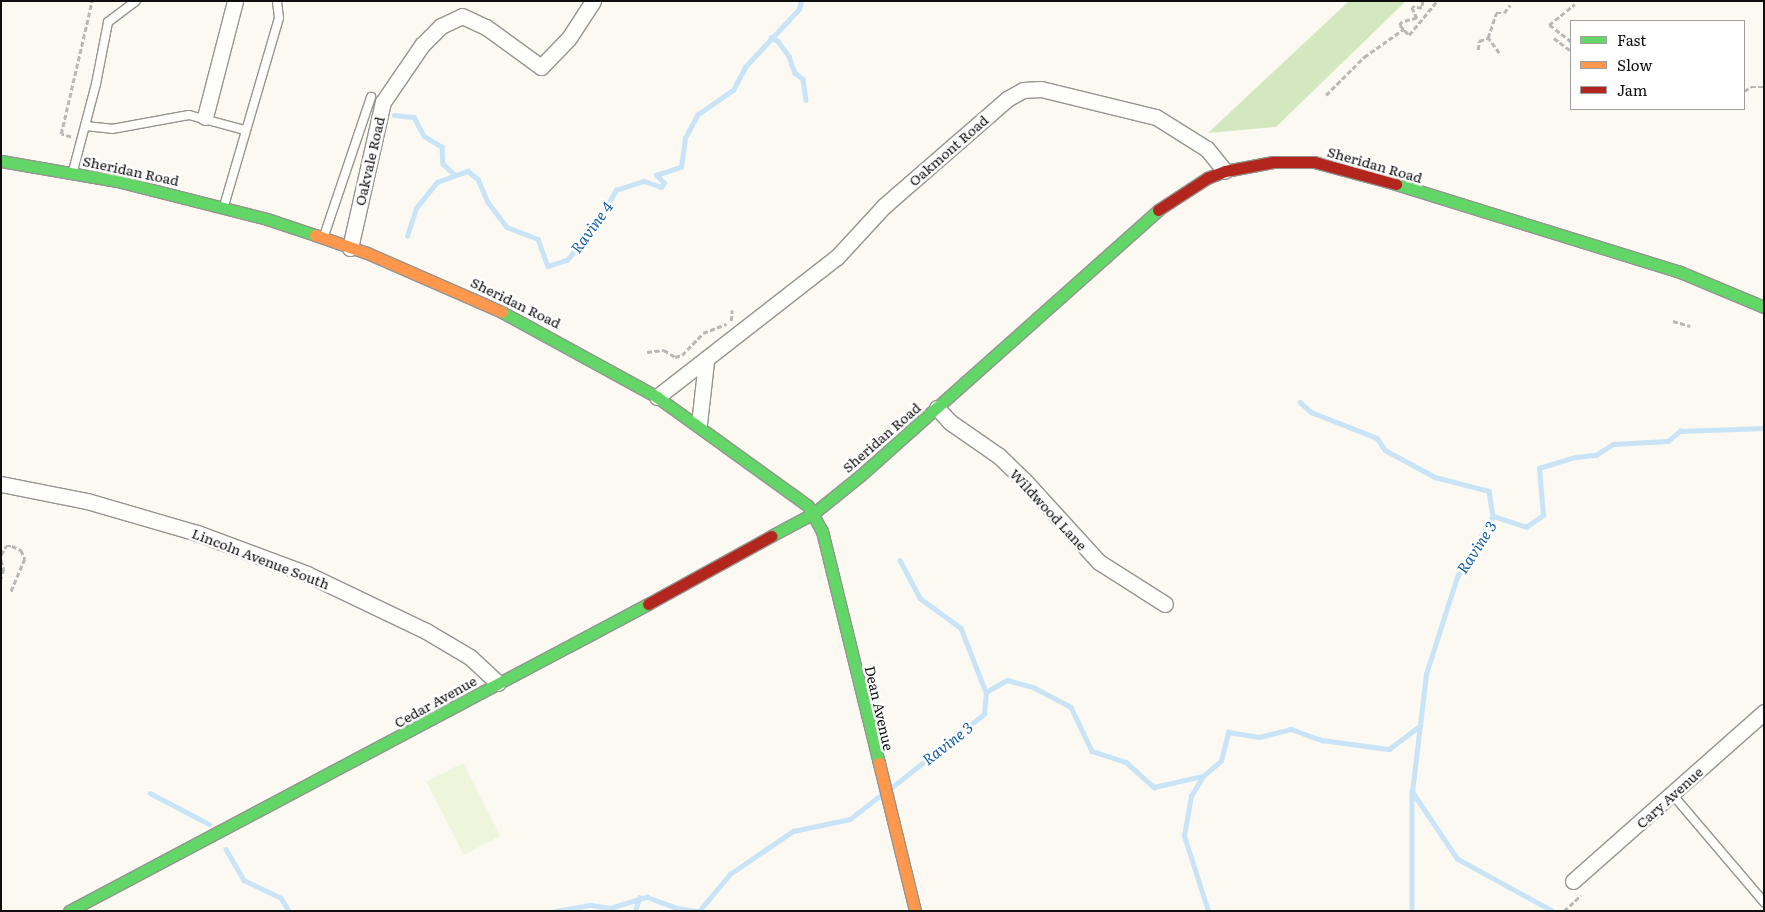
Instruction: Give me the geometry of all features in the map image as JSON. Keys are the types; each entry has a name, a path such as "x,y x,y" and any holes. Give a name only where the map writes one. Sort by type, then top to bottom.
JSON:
{"street":[{"path":"205,117 235,1"},
{"name":"Oakvale Road","path":"350,248 383,102 422,45 441,26 462,16 486,27 541,67 569,38 593,1"},
{"name":"Oakmont Road","path":"657,397 706,362 793,289 837,258 884,206 1007,99 1023,90 1041,89 1156,117 1207,149 1225,171"},
{"name":"Sheridan Road","path":"1,161 73,173 224,207 323,238 472,297 558,340 657,397 699,424 795,494 814,513 937,408 1162,207 1207,178 1225,171 1273,162 1314,162 1362,173 1680,272 1741,295 1764,307"},
{"path":"699,424 706,362"},
{"name":"Wildwood Lane","path":"937,408 950,422 999,456 1024,480 1099,562 1164,604"},
{"name":"Lincoln Avenue South","path":"1,484 87,501 188,530 307,574 426,631 470,658 498,683"},
{"name":"Dean Avenue","path":"814,513 822,531 856,680 907,871 915,911"},
{"name":"Cedar Avenue","path":"69,911 814,513"},
{"name":"Cary Avenue","path":"1574,881 1764,712"}],"lane":[{"path":"73,173 108,22 136,1"},
{"path":"224,207 279,18 277,1"},
{"path":"323,238 371,97"},
{"path":"85,126 112,129 189,115 205,117 245,130"},
{"path":"1672,794 1764,902"}],"path":[{"path":"72,146 74,137 61,134 92,1"},
{"path":"1423,1 1422,8 1412,7 1418,18 1402,22 1400,25 1409,35 1437,1"},
{"path":"1570,41 1549,25 1575,4"},
{"path":"1488,38 1496,13 1504,13 1510,5"},
{"path":"1326,95 1364,57 1404,29"},
{"path":"1478,50 1479,41 1488,38"},
{"path":"1488,38 1499,53"},
{"path":"1554,38 1570,50"},
{"path":"1745,90 1751,87 1764,87"},
{"path":"647,352 664,350 675,357 682,355 703,333 730,321 732,310"},
{"path":"1672,321 1690,326"},
{"path":"1,555 6,546 12,546 20,550 25,558 11,592"},
{"path":"1,560 4,569 1,579"},
{"path":"1564,911 1587,888"}],"green space":[{"path":"1349,1 1406,1 1276,127 1208,133"},
{"path":"463,763 500,836 464,855 426,782"}],"waterway":[{"name":"Ravine 4","path":"407,236 416,208 437,182 468,171 478,179 488,202 507,227 538,239 548,266 567,260 597,224 616,190 644,181 661,187 664,183 656,175 681,167 685,138 697,115 733,90 745,67 799,9 801,1"},
{"path":"771,37 778,41 789,56 795,73 803,79 806,100"},
{"path":"394,115 414,117 424,136 442,147 443,164 454,174"},
{"path":"1300,402 1311,412 1377,438 1385,450 1435,477 1489,491 1493,516"},
{"name":"Ravine 3","path":"1552,911 1457,859 1412,792 1426,674 1457,577 1493,516 1526,527 1543,515 1539,468 1576,457 1596,455 1613,444 1668,441 1680,431 1764,428"},
{"path":"900,560 920,598 961,628 986,692"},
{"name":"Ravine 3","path":"891,788 984,714 986,692 1007,680 1033,687 1071,707 1092,751 1126,762 1154,787 1203,776"},
{"name":"Ravine 3","path":"1208,911 1184,836 1191,796 1203,776 1221,761 1228,732 1259,737 1291,729 1322,740 1389,749 1420,726"},
{"path":"1412,792 1412,911"},
{"path":"150,793 209,824"},
{"name":"Ravine 3","path":"699,911 730,874 793,831 850,819 881,795"},
{"path":"226,849 244,880 281,898 289,911"},
{"name":"Ravine 3","path":"556,911 591,905 610,908 647,897 677,908 696,911"},
{"name":"Ravine 3","path":"635,911 639,898"}],"traffic: fast":[{"path":"1,161 117,181 267,219 315,235"},
{"path":"1396,184 1680,272 1764,307"},
{"path":"771,536 814,513 861,475 1158,210"},
{"path":"502,312 657,397 808,506 822,531 879,763"},
{"path":"69,911 648,604"}],"traffic: slow":[{"path":"315,235 367,253 502,312"},
{"path":"879,763 915,911"}],"traffic: jam":[{"path":"1158,210 1207,178 1225,171 1273,162 1314,162 1396,184"},
{"path":"648,604 771,536"}]}
